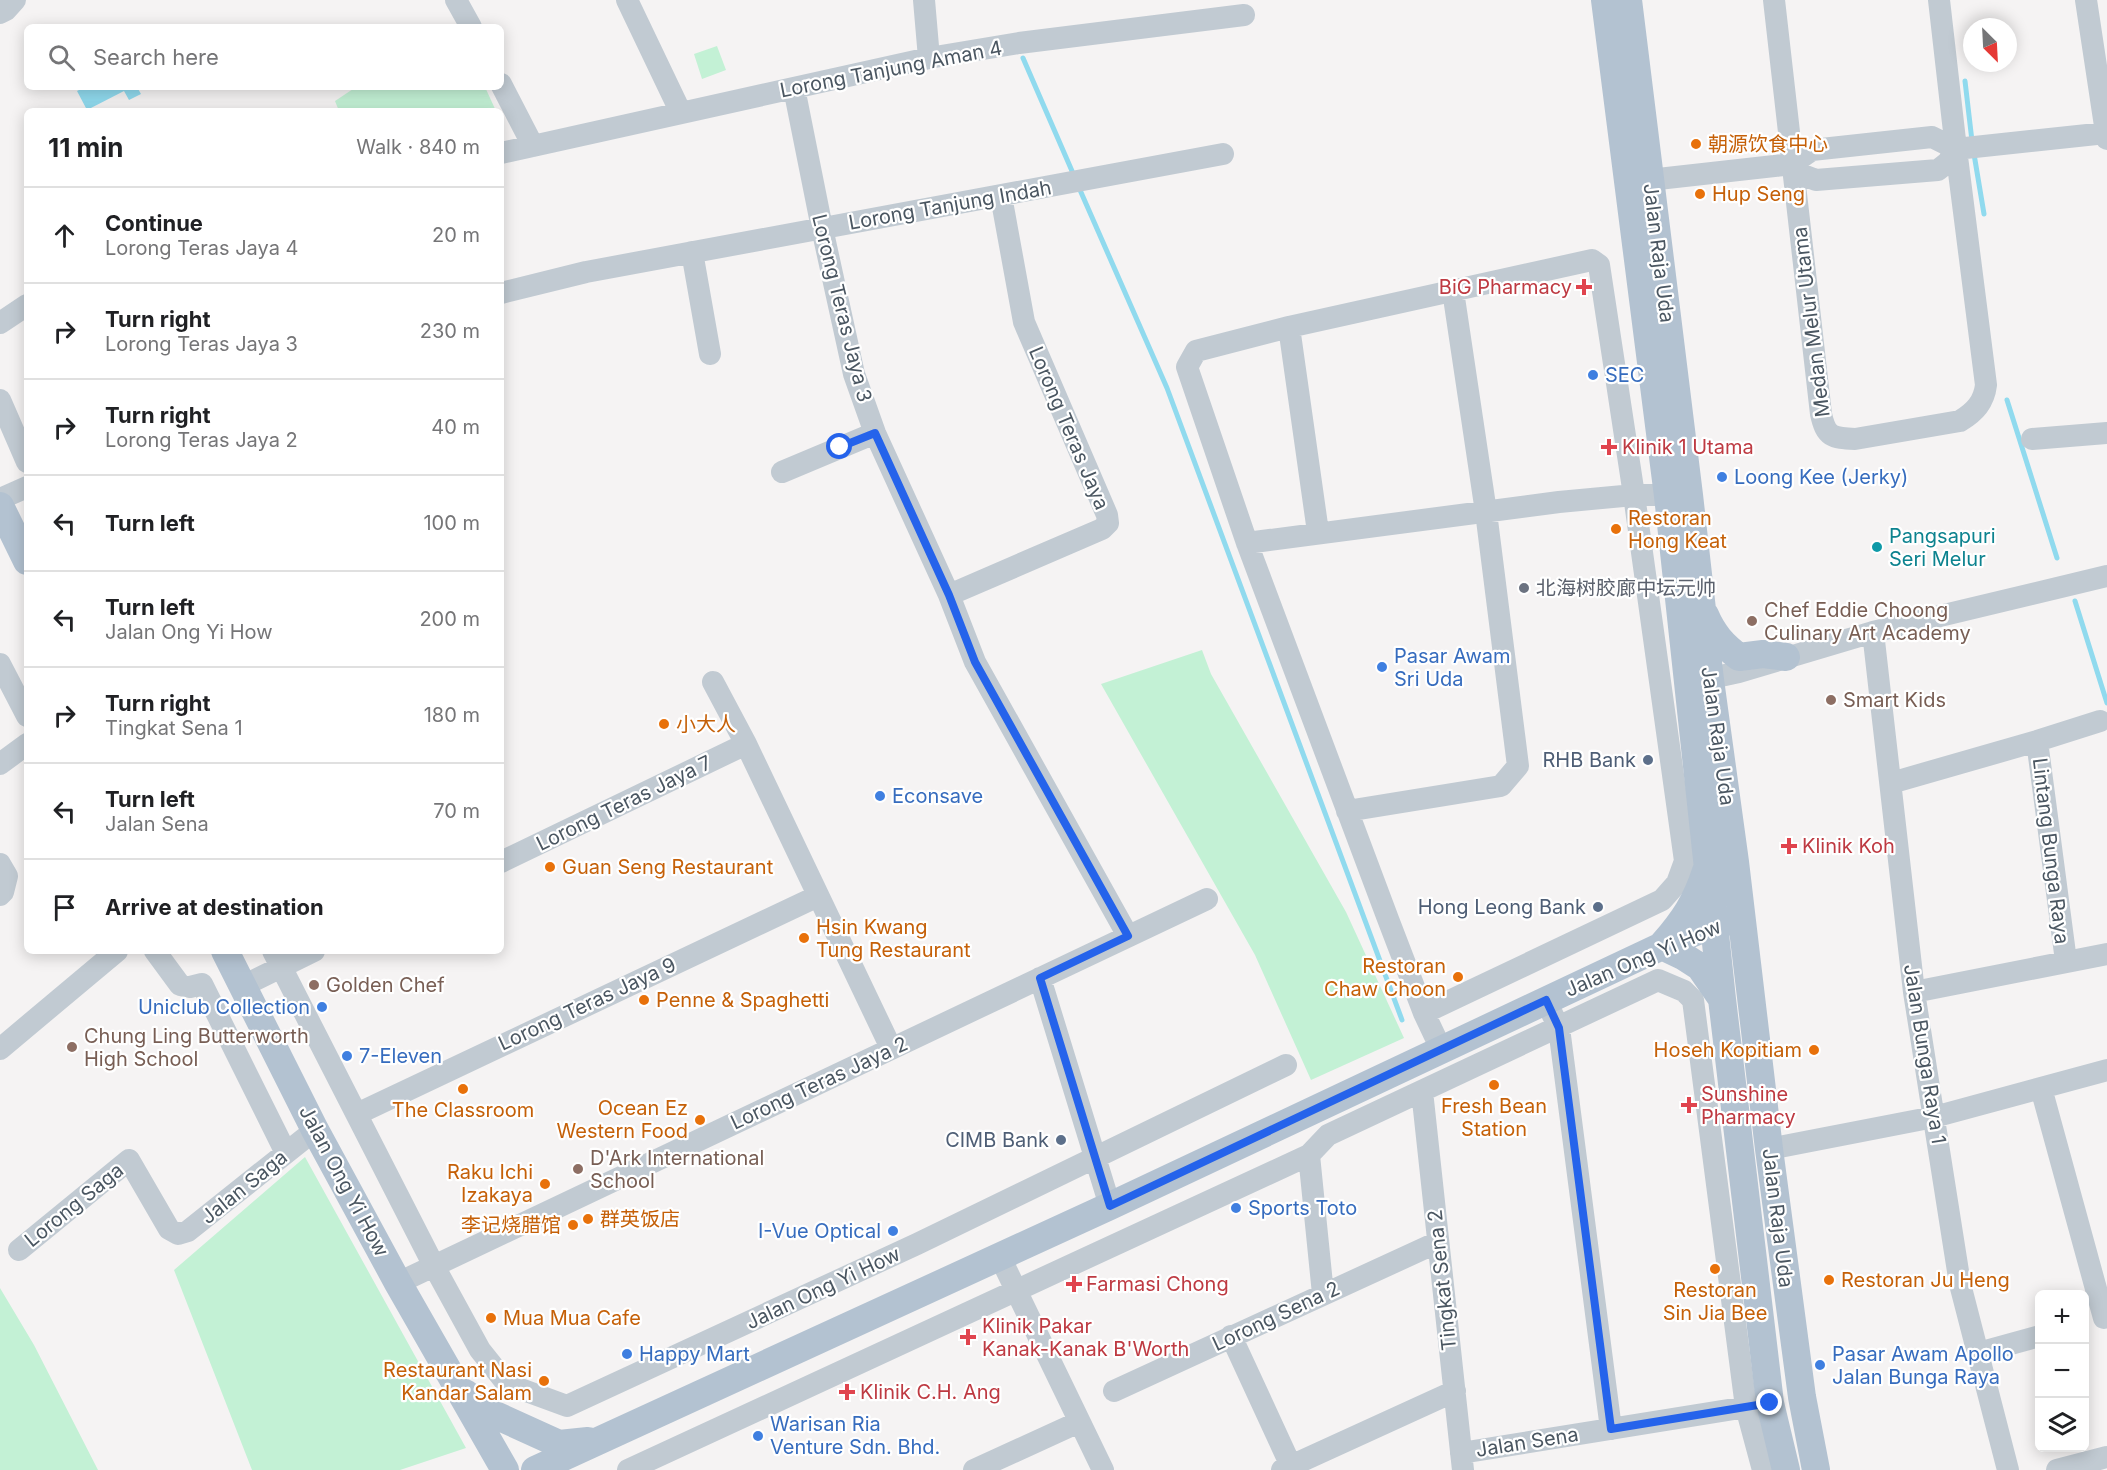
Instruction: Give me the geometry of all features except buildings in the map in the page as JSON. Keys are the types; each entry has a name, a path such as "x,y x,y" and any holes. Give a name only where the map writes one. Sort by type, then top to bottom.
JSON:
{"main road":[{"name":"Jalan Raja Uda","path":"1605,0 1678,495 1701,608 1698,682 1708,865 1727,921 1722,999 1758,1405 1786,1470"},
{"name":"Jalan Raja Uda","path":"1628,0 1649,180 1698,682 1727,921 1769,1149 1802,1397 1816,1470"},
{"path":"0,506 24,555"},
{"path":"1701,608 1712,632 1724,646 1739,657 1763,654 1786,657"},
{"path":"1708,865 1699,894 1686,917 1662,946 1700,967 1722,999"},
{"name":"Jalan Ong Yi How","path":"535,1470 1110,1206 1662,946 1727,921"},
{"name":"Jalan Ong Yi How","path":"234,968 315,1130 398,1283 505,1470"},
{"path":"458,1388 493,1414 559,1444 597,1441"}],"street":[{"path":"0,13 15,0"},
{"path":"456,0 469,24"},
{"path":"627,0 681,113"},
{"path":"924,0 929,58"},
{"name":"Medan Melur Utama","path":"1774,0 1824,428 1829,435 1854,439 1960,421 1970,416 1984,398 1986,385 1967,148 1939,0"},
{"path":"1649,180 1792,164 1812,150 1932,136 1967,148 2107,136 2086,0"},
{"name":"Lorong Tanjung Aman 4","path":"504,152 929,58 1019,43 1244,15"},
{"name":"Lorong Teras Jaya 3","path":"794,88 854,374 875,433 949,595 975,662 1128,936"},
{"path":"504,89 537,145"},
{"path":"1792,164 1803,175 1816,180 1938,170 1967,148"},
{"name":"Lorong Tanjung Indah","path":"504,292 586,272 1223,154"},
{"name":"Lorong Teras Jaya","path":"949,595 1101,529 1108,523 1107,514 1023,322 1001,196"},
{"path":"692,252 710,354"},
{"path":"1424,1013 1662,900 1677,883 1684,861 1634,495 1599,265 1592,260 1289,327 1196,351 1188,367 1247,543 1424,1013 1441,1049"},
{"path":"1347,811 1501,786 1518,766 1486,512 1453,291"},
{"path":"0,323 24,307"},
{"path":"1289,327 1318,532"},
{"path":"0,400 24,455"},
{"path":"782,472 875,433"},
{"path":"2032,439 2107,433"},
{"path":"0,499 24,488"},
{"path":"1247,543 1318,532 1634,495 1678,495"},
{"path":"1698,682 1873,632 2107,576"},
{"name":"Jalan Bunga Raya 1","path":"1873,632 1914,992 1960,1284 2008,1470"},
{"path":"0,664 24,710"},
{"path":"712,682 746,744 891,1048"},
{"path":"1891,783 2100,721"},
{"name":"Lintang Bunga Raya","path":"2037,741 2066,961"},
{"name":"Lorong Teras Jaya 7","path":"504,861 746,744"},
{"path":"0,764 24,746"},
{"name":"Lorong Teras Jaya 9","path":"357,1114 818,896"},
{"name":"Lorong Teras Jaya 2","path":"398,1283 1207,899"},
{"path":"0,1049 113,954"},
{"path":"157,954 180,985 190,987 202,984 234,968 300,954"},
{"path":"1914,992 2107,954"},
{"name":"Jalan Ong Yi How","path":"277,959 434,1266 480,1350 507,1384 567,1406 907,1249 1286,1065"},
{"path":"1040,978 1110,1206"},
{"name":"Jalan Ong Yi How","path":"628,1470 1309,1155 1328,1135 1658,980 1684,992 1694,1000"},
{"path":"202,984 286,1153"},
{"path":"1546,1000 1559,1028 1611,1429"},
{"name":"Jalan Raja Uda","path":"1694,1000 1758,1405 1763,1470"},
{"path":"1769,1149 1934,1117 2107,1070"},
{"path":"2041,1088 2099,1319"},
{"name":"Tingkat Sena 2","path":"1422,1091 1462,1461"},
{"path":"1317,1108 1328,1135"},
{"name":"Jalan Saga","path":"129,1160 170,1229 178,1234 188,1231 315,1130"},
{"path":"1309,1155 1323,1293"},
{"name":"Lorong Saga","path":"19,1250 129,1160"},
{"name":"Lorong Sena 2","path":"1114,1391 1438,1242"},
{"path":"1000,1257 1018,1290 1103,1470"},
{"path":"1231,1336 1287,1468 1455,1391"},
{"path":"1978,1353 2035,1337"},
{"name":"Jalan Sena","path":"1462,1461 1611,1429 1758,1405"},
{"path":"974,1470 1079,1422"},
{"path":"2057,1470 2107,1457"}],"green space":[{"path":"717,46 726,70 702,79 694,54"},
{"path":"352,90 486,90 495,108 338,108 335,101"},
{"path":"1202,650 1211,674 1346,912 1404,1038 1311,1080 1255,955 1101,684"},
{"path":"305,1157 466,1448 400,1470 252,1470 174,1270"},
{"path":"0,1288 34,1345 98,1470 0,1470"}],"water":[{"path":"139,90 141,94 129,100 124,91 91,108 86,108 77,91"}],"waterway":[{"path":"1023,58 1072,171"},
{"path":"1965,81 1972,141"},
{"path":"1974,154 1984,214"},
{"path":"1080,190 1167,388 1402,1020"},
{"path":"2007,400 2057,558"},
{"path":"2075,601 2107,703"}],"place":[{"name":"朝源饮食中心","path":"1696,144"},
{"name":"Hup Seng","path":"1700,194"},
{"name":"BiG Pharmacy","path":"1584,287"},
{"name":"SEC","path":"1593,375"},
{"name":"Klinik 1 Utama","path":"1609,447"},
{"name":"Loong Kee (Jerky)","path":"1722,477"},
{"name":"Restoran Hong Keat","path":"1616,529"},
{"name":"Pangsapuri Seri Melur","path":"1877,547"},
{"name":"北海树胶廊中坛元帅","path":"1524,588"},
{"name":"Chef Eddie Choong Culinary Art Academy","path":"1752,621"},
{"name":"Pasar Awam Sri Uda","path":"1382,667"},
{"name":"Smart Kids","path":"1831,700"},
{"name":"小大人","path":"664,724"},
{"name":"RHB Bank","path":"1648,760"},
{"name":"Econsave","path":"880,796"},
{"name":"Klinik Koh","path":"1789,846"},
{"name":"Guan Seng Restaurant","path":"550,867"},
{"name":"Hong Leong Bank","path":"1598,907"},
{"name":"Hsin Kwang Tung Restaurant","path":"804,938"},
{"name":"Restoran Chaw Choon","path":"1458,977"},
{"name":"Golden Chef","path":"314,985"},
{"name":"Penne & Spaghetti","path":"644,1000"},
{"name":"Uniclub Collection","path":"322,1007"},
{"name":"Chung Ling Butterworth High School","path":"72,1047"},
{"name":"Hoseh Kopitiam","path":"1814,1050"},
{"name":"7-Eleven","path":"347,1056"},
{"name":"Fresh Bean Station","path":"1494,1085"},
{"name":"The Classroom","path":"463,1089"},
{"name":"Sunshine Pharmacy","path":"1689,1105"},
{"name":"Ocean Ez Western Food","path":"700,1120"},
{"name":"CIMB Bank","path":"1061,1140"},
{"name":"D'Ark International School","path":"578,1169"},
{"name":"Raku Ichi Izakaya","path":"545,1184"},
{"name":"Sports Toto","path":"1236,1208"},
{"name":"群英饭店","path":"588,1219"},
{"name":"李记烧腊馆","path":"573,1225"},
{"name":"I-Vue Optical","path":"893,1231"},
{"name":"Restoran Sin Jia Bee","path":"1715,1269"},
{"name":"Restoran Ju Heng","path":"1829,1280"},
{"name":"Farmasi Chong","path":"1074,1284"},
{"name":"Mua Mua Cafe","path":"491,1318"},
{"name":"Klinik Pakar Kanak-Kanak B'Worth","path":"968,1337"},
{"name":"Happy Mart","path":"627,1354"},
{"name":"Pasar Awam Apollo Jalan Bunga Raya","path":"1820,1365"},
{"name":"Restaurant Nasi Kandar Salam","path":"544,1381"},
{"name":"Klinik C.H. Ang","path":"847,1392"},
{"name":"Warisan Ria Venture Sdn. Bhd.","path":"758,1436"}],"route":[{"path":"840,447 875,433 949,595 975,662 1128,936 1040,978 1110,1206 1546,1000 1559,1028 1611,1429 1770,1403"}]}
